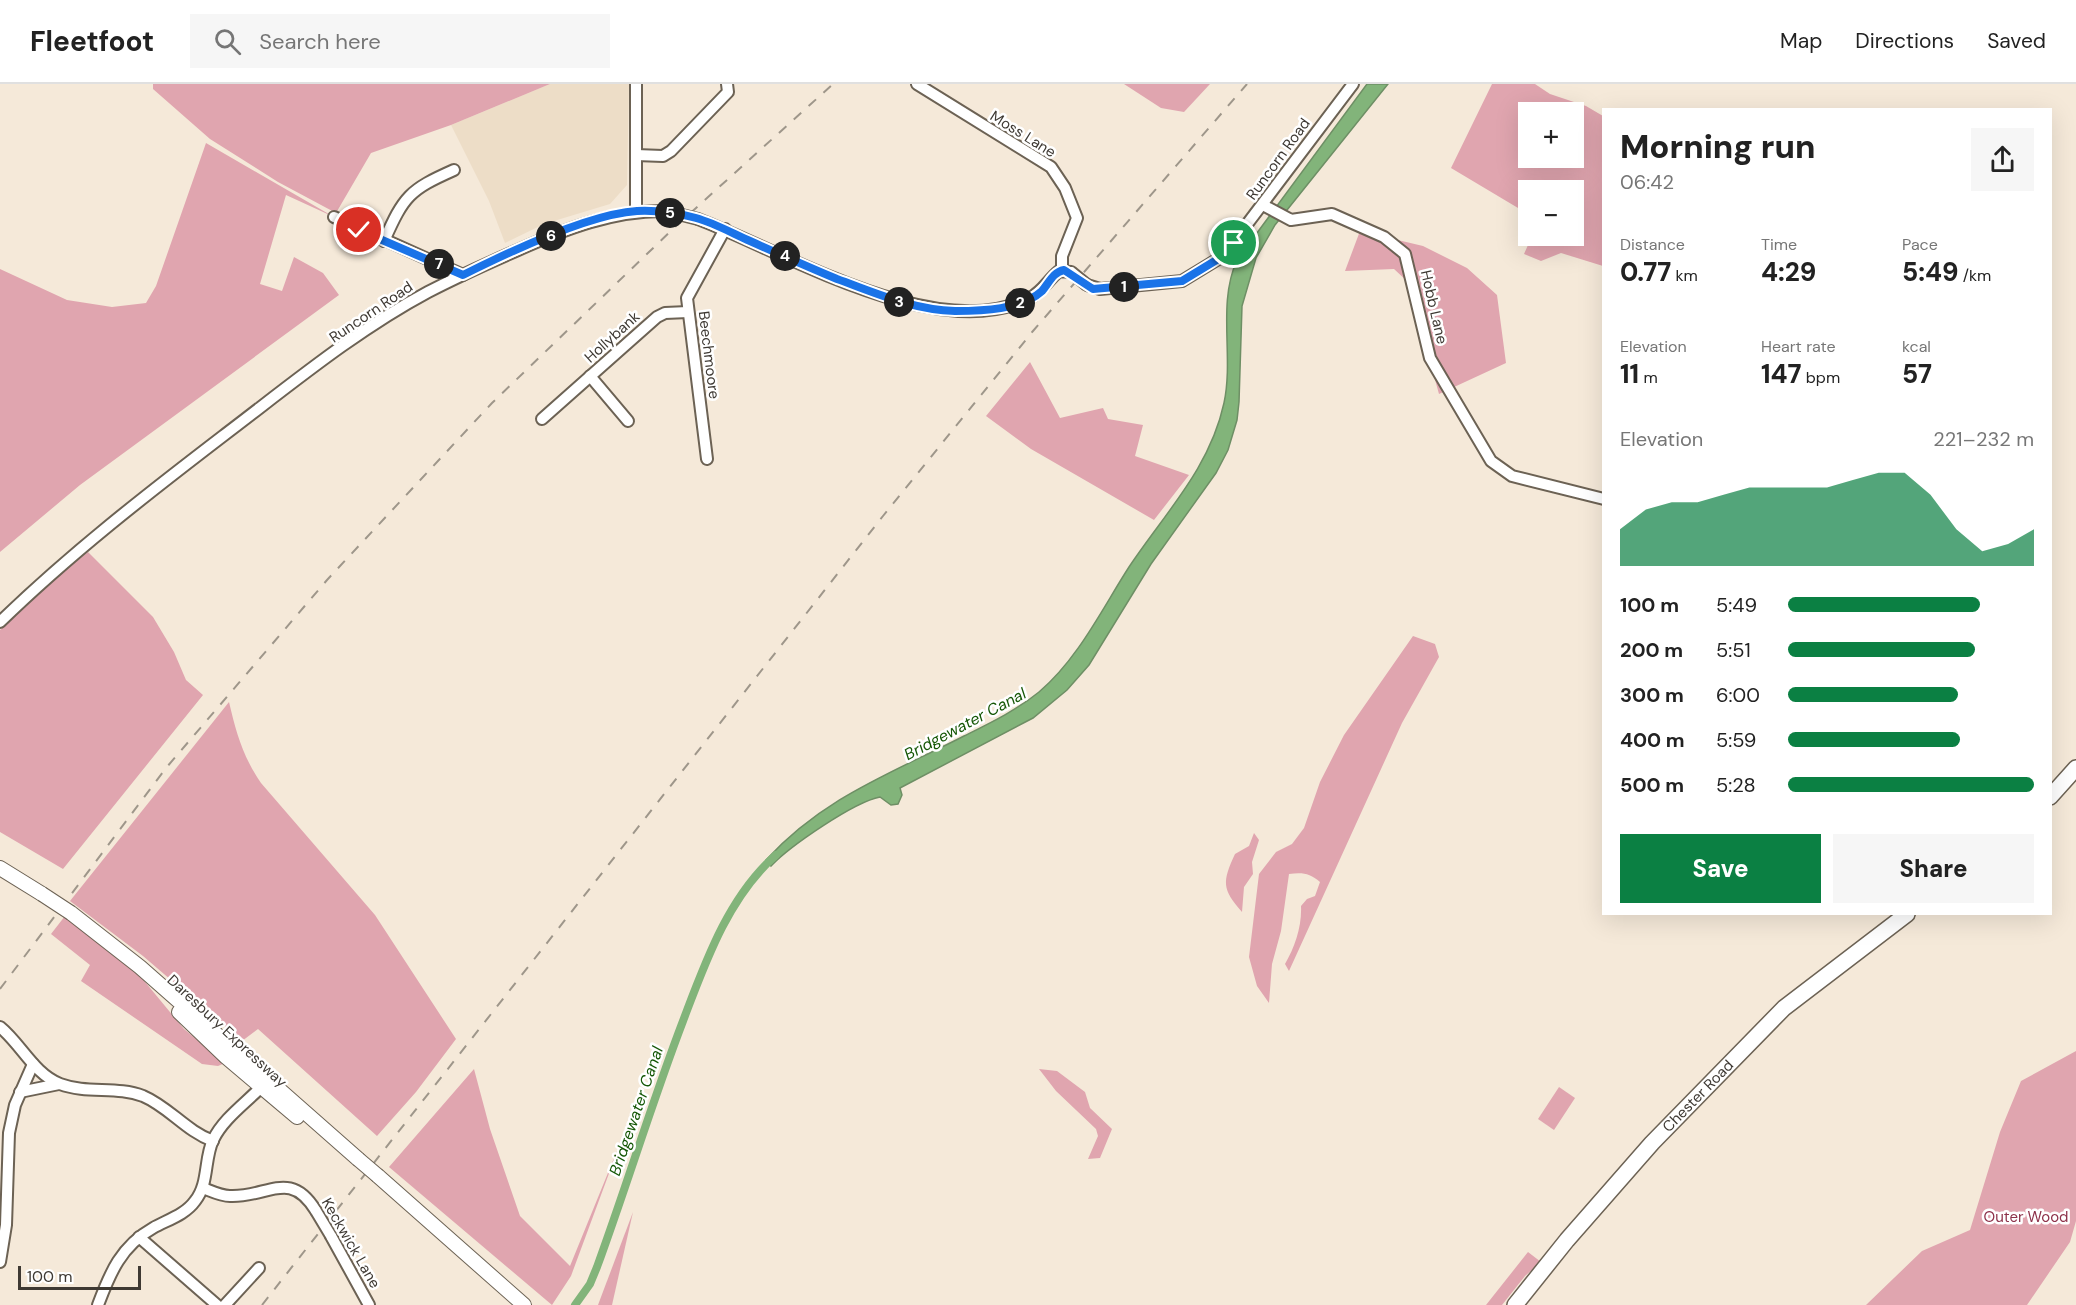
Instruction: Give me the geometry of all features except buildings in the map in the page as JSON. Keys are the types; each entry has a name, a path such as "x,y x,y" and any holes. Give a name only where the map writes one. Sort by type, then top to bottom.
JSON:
{"highway":[{"path":"2053,790 2076,768"},
{"name":"Chester Road","path":"1515,1305 1567,1240 1652,1143 1784,1008 1906,915"}],"main road":[{"name":"Daresbury Expressway","path":"0,868 71,913 108,942 243,1065 378,1176 524,1305"}],"street":[{"path":"636,84 636,211"},
{"path":"636,155 663,156 671,151 728,92 727,84"},
{"name":"Moss Lane","path":"917,84 1050,167 1065,188 1077,218 1062,256 1066,271"},
{"name":"Runcorn Road","path":"0,622 84,545 298,379 391,315 463,275 537,241 587,223 636,211 666,212 698,219 725,229 898,302 935,309 979,310 1016,304 1041,292 1066,271 1087,285 1100,289 1182,281 1223,256 1265,206 1353,84"},
{"path":"384,241 400,206 409,195 421,185 454,170"},
{"name":"Hobb Lane","path":"1265,206 1284,218 1298,220 1332,214 1384,237 1405,254 1430,358 1491,461 1512,476 1602,498"},
{"path":"334,217 463,275"},
{"name":"Beechmoore","path":"707,459 687,298 692,285 725,229"},
{"name":"Hollybank","path":"542,419 657,317 665,313 688,312"},
{"name":"Hollybank","path":"590,376 628,421"},
{"path":"0,1027 33,1064 59,1084"},
{"path":"0,1262 6,1225 7,1146 11,1119 33,1064"},
{"path":"20,1092 59,1084 141,1096 156,1102 198,1135 213,1141"},
{"path":"98,1305 112,1269 124,1250 139,1237 187,1210 203,1188 213,1141 228,1120 265,1084"},
{"name":"Keckwick Lane","path":"203,1188 230,1196 276,1187 293,1189 308,1196 369,1305"},
{"path":"139,1237 217,1305"},
{"path":"225,1305 259,1268"}],"shaded area":[{"path":"550,84 629,84 627,185 610,204 544,224 505,243 489,201 451,125"},
{"path":"1367,84 1388,84 1275,225 1256,258 1242,306 1239,402 1237,420 1228,450 1216,473 1151,564 1089,665 1067,690 1033,718 900,788 902,795 898,804 891,805 880,797 855,807 807,837 771,866 766,860 811,819 884,775 1022,705 1053,679 1066,664 1129,567 1185,489 1208,448 1224,403 1227,385 1228,294 1237,260"}],"green space":[{"path":"153,84 550,84 451,125 371,153 336,213 278,182 210,139 153,89"},
{"path":"1124,84 1210,84 1184,112 1161,108"},
{"path":"1492,84 1535,84 1550,94 1574,102 1518,102 1518,168 1584,168 1584,105 1602,115 1602,266 1561,253 1541,261 1524,254 1528,246 1584,246 1584,180 1518,180 1518,208 1451,168"},
{"path":"206,143 334,217 286,195 260,284 282,291 294,257 323,273 339,295 80,485 0,552 0,269 67,300 112,307 146,303 156,286"},
{"path":"1360,231 1423,246 1467,268 1497,295 1506,363 1439,394 1408,282 1394,269 1345,271"},
{"path":"1030,362 1060,418 1103,408 1108,419 1143,425 1135,456 1189,475 1154,520 1031,449 986,416"},
{"path":"88,552 153,617 174,652 186,680 203,695 63,869 0,832 0,630 57,577"},
{"path":"1413,636 1435,644 1439,657 1402,723 1289,971 1285,964 1297,936 1301,906 1307,899 1315,896 1320,882 1306,874 1289,874 1281,931 1272,964 1269,1003 1257,986 1249,957 1259,874 1276,852 1292,844 1304,828 1320,782 1344,735"},
{"path":"229,702 241,744 249,764 261,783 375,915 456,1039 416,1092 377,1136 258,1029 242,1041 143,956 70,901"},
{"path":"1254,833 1259,840 1252,862 1253,874 1244,887 1242,912 1228,891 1226,879 1235,854 1249,846"},
{"path":"65,916 141,977 184,1029 225,1063 218,1066 202,1064 81,981 90,965 51,934"},
{"name":"Outer Wood","path":"2076,1051 2076,1221 2070,1242 2027,1305 1866,1305 1922,1251 1970,1230 2000,1132 2021,1081"},
{"path":"474,1069 490,1129 520,1216 570,1266 621,1141 571,1276 552,1305 389,1167"},
{"path":"1039,1069 1057,1071 1085,1092 1090,1108 1112,1129 1100,1158 1088,1159 1098,1136 1096,1129 1056,1091"},
{"path":"1559,1087 1575,1098 1554,1130 1538,1119"},
{"path":"633,1212 612,1305 598,1305"},
{"path":"1528,1252 1541,1262 1525,1276 1502,1305 1486,1305"}],"waterway":[{"name":"Bridgewater Canal","path":"575,1305 590,1284 597,1267 672,1051 709,954 744,891 776,855"}],"railway":[{"path":"0,989 166,768 327,580 492,403 675,227 833,84"},
{"path":"262,1305 883,516 1033,331 1247,84"}],"route":[{"path":"359,230 463,275 537,241 587,223 636,211 666,212 698,219 725,229 822,273 898,302 953,311 979,310 1016,304 1041,292 1056,273 1064,270 1071,272 1093,289 1182,281 1223,256 1234,243"}]}
